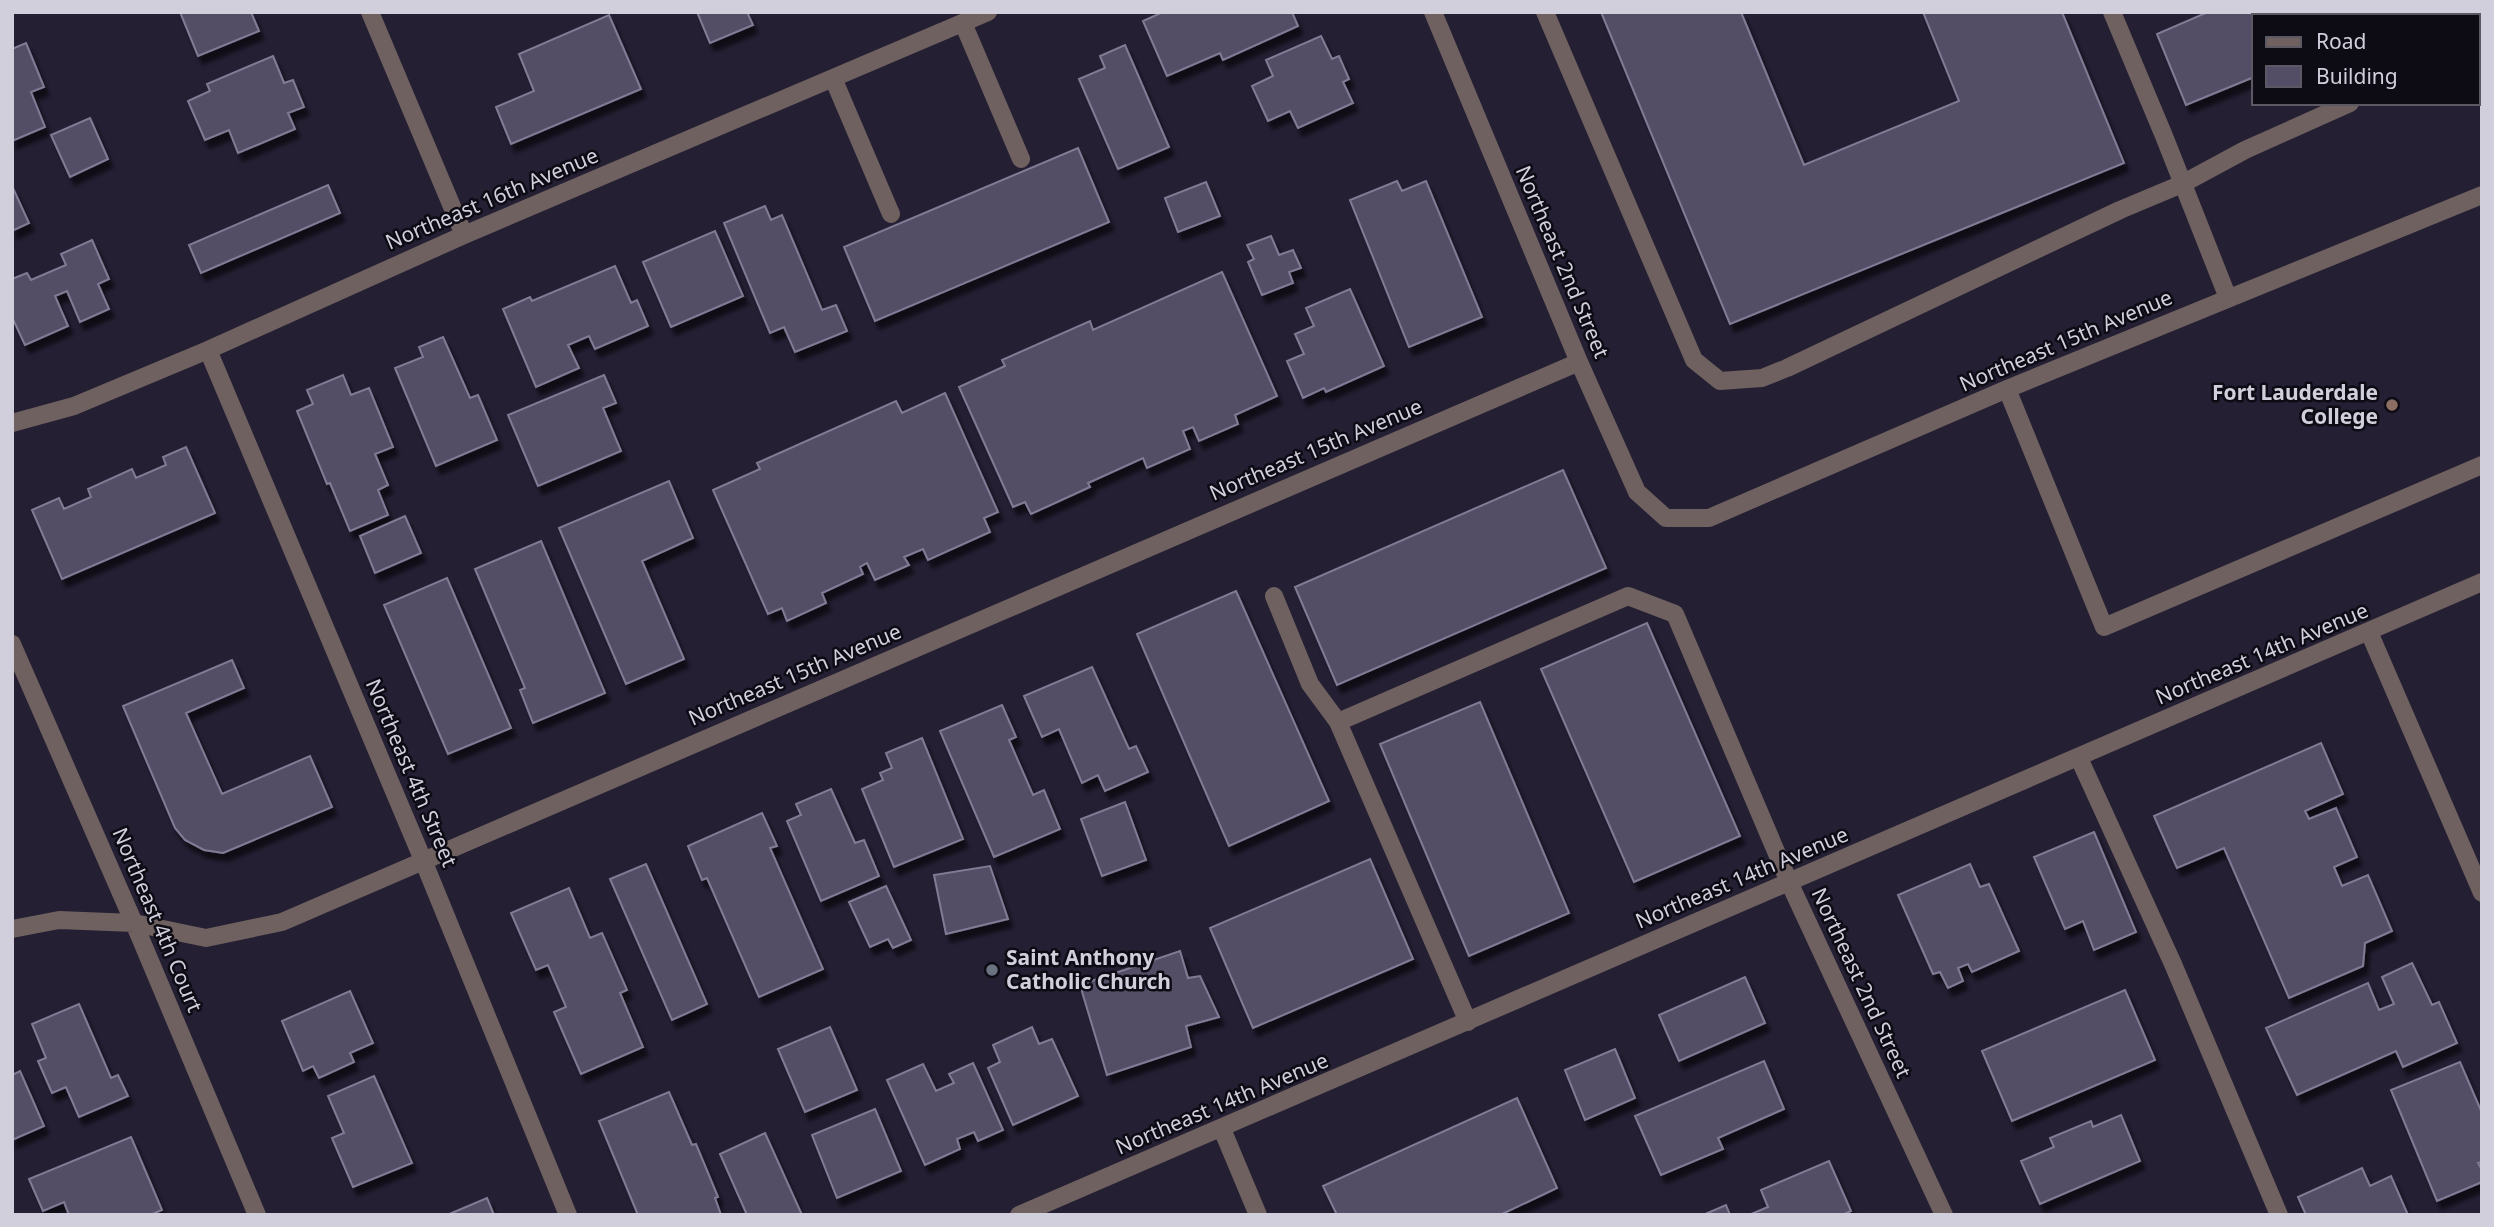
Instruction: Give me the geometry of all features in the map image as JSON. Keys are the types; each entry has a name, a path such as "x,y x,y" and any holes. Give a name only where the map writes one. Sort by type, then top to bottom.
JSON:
{"street":[{"path":"370,12 464,234"},
{"name":"Northeast 2nd Street","path":"1433,12 1579,362 1637,492 1666,518"},
{"path":"1545,12 1694,360 1720,381 1762,378 1787,368 2120,210 2182,184 2245,150 2346,105"},
{"path":"2112,12 2228,299"},
{"name":"Northeast 16th Avenue","path":"12,423 74,406 208,350 464,234 985,13"},
{"path":"963,23 1021,159"},
{"path":"833,78 891,214"},
{"name":"Northeast 15th Avenue","path":"1666,518 1709,518 2007,389 2482,195"},
{"name":"Northeast 4th Street","path":"208,350 423,860 568,1215"},
{"name":"Northeast 15th Avenue","path":"12,929 59,919 134,923 206,938 282,922 1579,362"},
{"path":"2007,389 2104,627 2482,465"},
{"name":"Northeast 14th Avenue","path":"1019,1215 2482,582"},
{"path":"1273,596 1310,684 1338,722 1468,1022"},
{"name":"Northeast 2nd Street","path":"1338,722 1628,596 1675,614 1789,883 1944,1215"},
{"path":"2369,632 2482,894"},
{"name":"Northeast 4th Court","path":"12,644 134,923 257,1215"},
{"path":"2079,758 2173,964 2279,1215"},
{"path":"1222,1129 1258,1215"}],"building":[{"path":"180,12 251,12 259,31 198,56"},
{"path":"697,12 747,12 753,25 710,43"},
{"path":"1163,12 1292,12 1298,26 1223,60 1220,53 1167,76 1143,21"},
{"path":"1601,12 1741,12 1804,165 1959,101 1923,12 2062,12 2124,163 1730,324"},
{"path":"2208,12 2410,12 2252,14 2252,78 2186,105 2157,34"},
{"path":"609,15 641,89 511,144 496,107 534,91 519,54"},
{"path":"1321,36 1332,59 1339,56 1349,79 1343,82 1353,103 1298,128 1290,111 1268,121 1252,86 1273,76 1266,60"},
{"path":"26,43 44,87 31,92 45,127 12,141 12,49"},
{"path":"1125,45 1169,147 1118,169 1079,79 1105,68 1100,56"},
{"path":"273,56 284,83 293,80 304,107 288,113 295,129 238,153 229,130 205,140 188,101 210,91 207,84"},
{"path":"90,118 108,159 70,177 51,135"},
{"path":"1078,148 1109,222 875,321 844,247"},
{"path":"1397,181 1402,191 1426,181 1482,317 1409,347 1350,200"},
{"path":"1206,182 1220,216 1178,232 1165,198"},
{"path":"328,185 340,213 201,273 189,245"},
{"path":"12,186 29,223 12,231"},
{"path":"765,206 771,220 782,215 822,310 836,305 847,331 795,352 784,327 770,333 724,223"},
{"path":"715,231 743,296 671,327 643,262"},
{"path":"1271,236 1279,255 1293,250 1301,268 1289,272 1293,283 1262,295 1248,262 1254,259 1247,245"},
{"path":"92,240 109,279 98,284 109,309 80,322 67,291 55,296 68,326 25,345 12,317 12,279 27,273 31,280 66,265 61,254"},
{"path":"615,266 631,303 637,300 648,326 595,349 589,336 568,345 579,368 536,387 503,309 530,297 532,301"},
{"path":"1222,272 1277,396 1235,415 1238,424 1199,441 1193,427 1183,431 1190,449 1147,468 1143,458 1088,483 1090,487 1031,514 1025,502 1013,507 959,387 1005,366 1002,360 1090,321 1093,330"},
{"path":"1350,289 1384,366 1326,392 1324,388 1303,398 1287,361 1304,354 1295,334 1314,326 1306,308"},
{"path":"443,337 470,398 478,395 497,440 436,466 395,368 423,357 419,347"},
{"path":"343,375 351,395 369,388 393,447 375,454 388,485 378,490 388,515 350,531 297,411 313,404 307,390"},
{"path":"604,375 616,403 603,408 621,451 538,486 508,415"},
{"path":"945,393 998,512 984,518 990,532 928,560 923,549 904,557 909,565 875,580 867,563 860,567 863,574 822,593 826,603 787,621 782,608 768,614 713,490 760,469 757,463 896,401 902,413"},
{"path":"186,447 215,513 62,579 32,510 59,498 64,509 91,497 88,489 132,469 136,478 166,465 163,457"},
{"path":"1563,470 1606,568 1337,685 1295,587"},
{"path":"669,481 693,538 642,561 684,659 626,684 559,528"},
{"path":"405,516 421,553 375,573 360,536"},
{"path":"541,541 605,693 533,723 520,690 525,688 475,569"},
{"path":"447,578 511,728 448,754 384,605"},
{"path":"1236,591 1329,801 1229,846 1137,634"},
{"path":"1647,623 1740,836 1634,882 1541,669"},
{"path":"232,660 244,688 186,713 222,794 310,756 332,807 223,853 204,850 185,840 175,828 123,706"},
{"path":"1092,667 1129,749 1136,746 1148,772 1105,791 1098,775 1082,783 1059,729 1042,737 1024,696"},
{"path":"1480,702 1569,913 1469,956 1380,744"},
{"path":"1002,705 1016,737 1009,740 1033,795 1044,790 1060,829 994,857 940,731"},
{"path":"922,738 963,839 894,867 862,789 883,780 880,773 892,768 886,753"},
{"path":"2321,743 2343,794 2305,811 2309,819 2336,808 2357,857 2334,867 2342,886 2368,875 2392,931 2365,943 2363,966 2289,998 2224,848 2177,868 2154,816"},
{"path":"831,789 855,843 864,840 879,876 821,901 787,821 801,815 796,804"},
{"path":"1125,802 1146,860 1102,876 1081,819"},
{"path":"762,813 777,846 770,848 823,969 759,997 707,878 702,880 688,846"},
{"path":"2094,832 2136,932 2094,950 2083,921 2065,929 2034,857"},
{"path":"1370,859 1413,959 1253,1028 1210,928"},
{"path":"646,864 707,1004 672,1020 610,879"},
{"path":"1970,864 1980,887 1989,884 2019,951 1972,972 1968,964 1958,968 1963,981 1948,988 1940,972 1933,974 1898,895"},
{"path":"990,866 1008,919 946,934 934,875"},
{"path":"886,886 911,940 893,948 888,939 870,947 849,902"},
{"path":"569,888 590,938 602,933 627,990 620,993 643,1047 581,1074 554,1012 566,1007 548,965 536,970 511,913"},
{"path":"1180,951 1188,978 1200,976 1219,1017 1186,1026 1191,1047 1107,1075 1080,985"},
{"path":"2412,963 2432,1005 2439,1002 2457,1043 2403,1067 2396,1051 2297,1095 2266,1028 2368,983 2379,1010 2394,1004 2382,977"},
{"path":"1745,977 1765,1023 1679,1061 1659,1015"},
{"path":"2125,990 2155,1060 2012,1121 1982,1051"},
{"path":"350,991 373,1043 350,1053 354,1062 319,1078 313,1066 303,1071 282,1021"},
{"path":"79,1004 111,1078 118,1075 128,1096 79,1117 66,1087 52,1093 38,1061 46,1058 32,1024"},
{"path":"830,1027 857,1090 805,1112 778,1049"},
{"path":"1032,1027 1039,1044 1052,1039 1078,1096 1013,1125 988,1068 1000,1062 993,1045"},
{"path":"1615,1049 1635,1098 1585,1120 1565,1070"},
{"path":"1764,1061 1784,1109 1718,1138 1723,1149 1661,1175 1635,1116"},
{"path":"2460,1062 2482,1113 2482,1162 2478,1163 2482,1170 2482,1182 2437,1201 2391,1090"},
{"path":"973,1063 1003,1130 978,1141 974,1132 957,1139 960,1149 925,1165 887,1080 923,1064 936,1091 954,1083 949,1074"},
{"path":"20,1071 44,1126 12,1140 12,1075"},
{"path":"374,1076 412,1163 353,1187 332,1138 344,1133 328,1096"},
{"path":"669,1092 692,1145 696,1144 718,1197 715,1198 721,1215 638,1215 599,1121"},
{"path":"1517,1098 1557,1188 1500,1215 1337,1215 1323,1186"},
{"path":"875,1109 901,1171 837,1198 812,1135"},
{"path":"2121,1115 2140,1161 2040,1204 2021,1161 2054,1147 2050,1138 2091,1121 2093,1127"},
{"path":"765,1133 802,1215 747,1215 720,1154"},
{"path":"131,1137 162,1210 150,1215 69,1215 64,1202 43,1211 29,1179"},
{"path":"1829,1161 1851,1211 1842,1215 1749,1215 1768,1207 1761,1190"},
{"path":"2362,1168 2370,1186 2391,1176 2408,1215 2306,1215 2298,1197"},
{"path":"487,1198 494,1215 447,1215"},
{"path":"1726,1205 1730,1215 1703,1215"}],"place":[{"name":"Fort Lauderdale College","path":"2392,405"},
{"name":"Saint Anthony Catholic Church","path":"992,970"}]}
